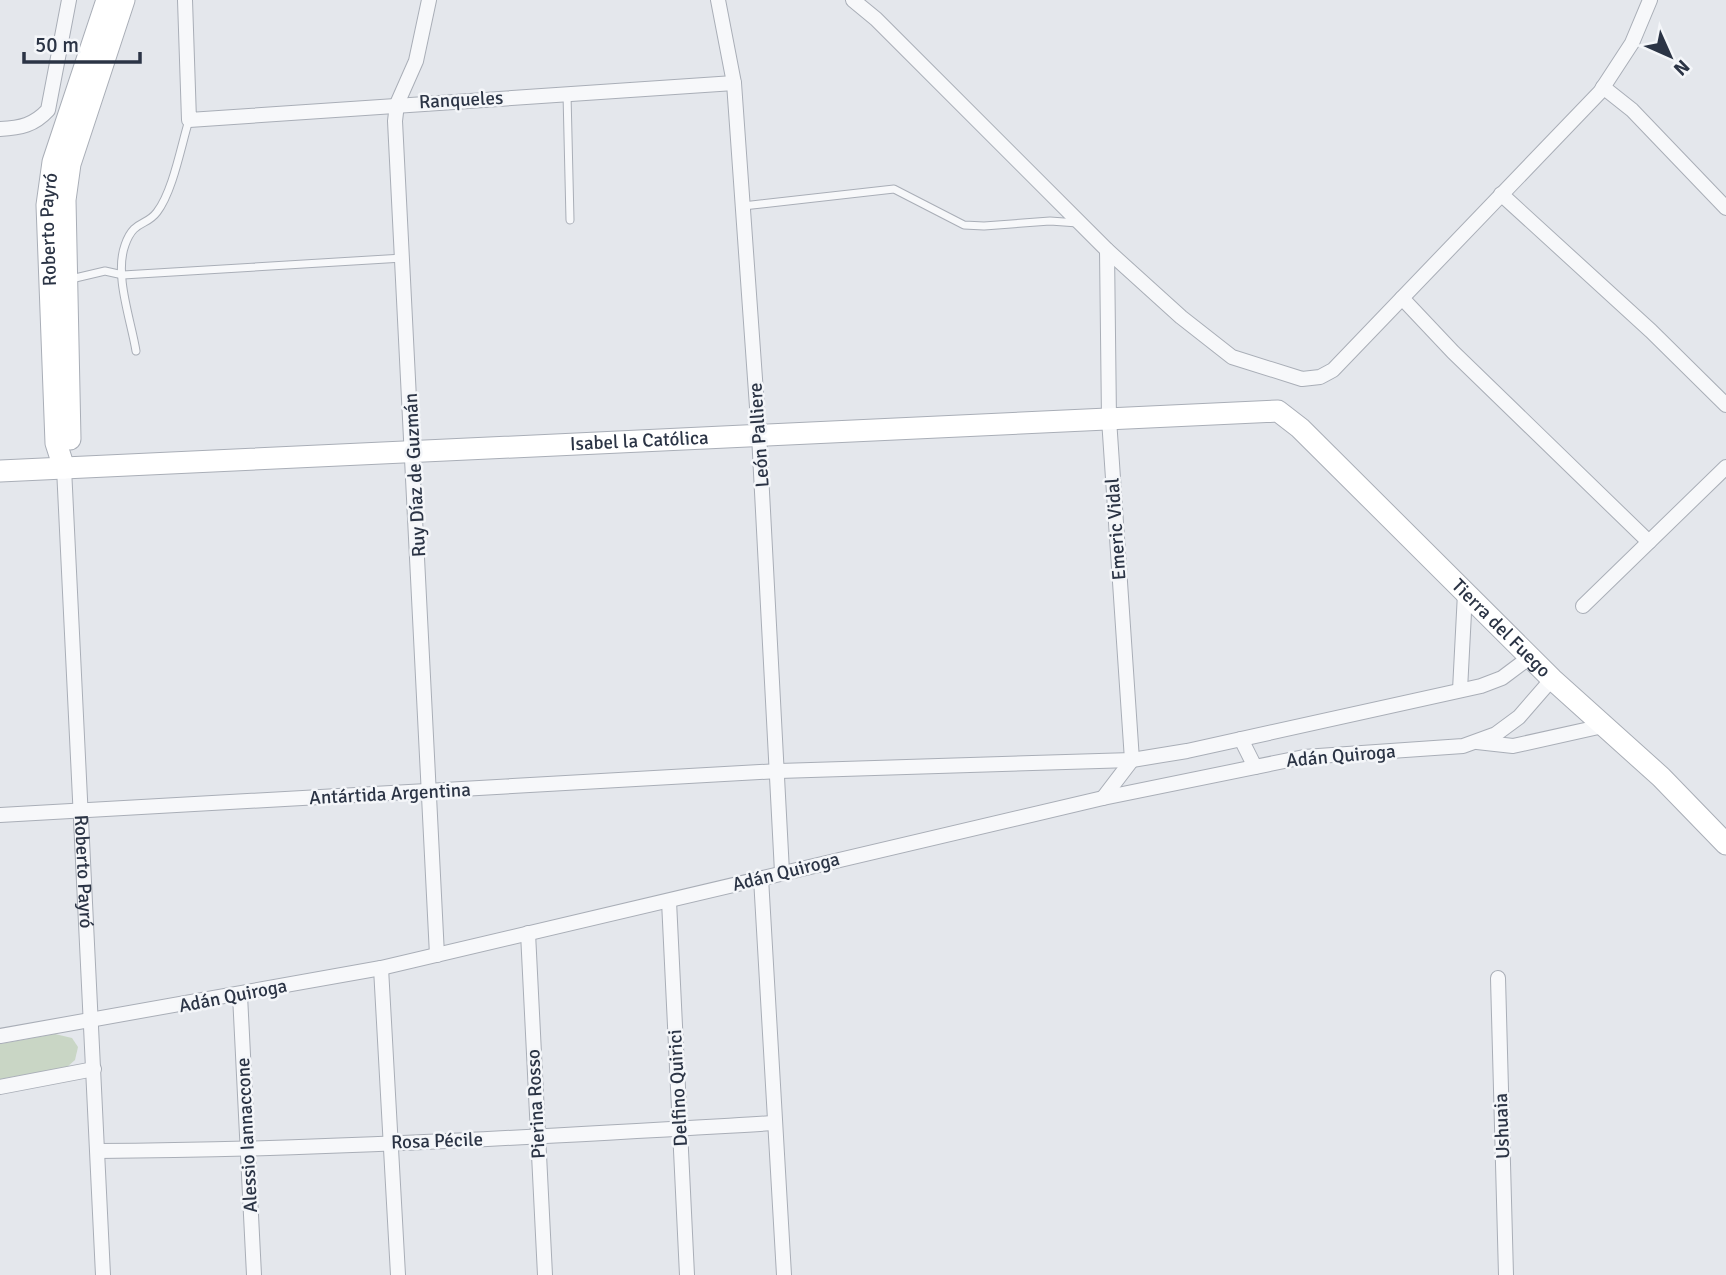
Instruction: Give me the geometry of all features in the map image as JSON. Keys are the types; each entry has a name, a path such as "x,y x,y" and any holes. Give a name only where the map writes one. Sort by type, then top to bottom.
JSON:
{"main road":[{"name":"Roberto Payró","path":"64,468 56,443 47,205 53,162 107,0"},
{"name":"Roberto Payró","path":"64,468 70,442 65,200 70,164 124,0"},
{"name":"Isabel la Católica","path":"0,471 1278,411"},
{"name":"Tierra del Fuego","path":"1278,411 1300,428 1552,679 1661,778 1726,844"}],"street":[{"path":"0,129 20,128 37,121 48,110 69,0"},
{"path":"184,0 189,120"},
{"name":"Ruy Díaz de Guzmán","path":"429,0 416,61 397,104 395,121 438,955"},
{"name":"León Palliere","path":"718,0 734,83 760,435 782,872"},
{"path":"853,0 876,19 1079,223 1181,317 1232,358 1302,379 1320,377 1333,370 1603,87 1632,43 1650,0"},
{"name":"Ranqueles","path":"189,120 734,83"},
{"path":"1603,87 1632,110 1726,208"},
{"path":"1501,194 1651,331 1726,405"},
{"name":"Emeric Vidal","path":"1107,250 1109,419 1132,760"},
{"path":"1402,298 1453,352 1649,542"},
{"path":"1583,606 1726,467"},
{"name":"Roberto Payró","path":"64,468 103,1275"},
{"path":"1461,690 1465,593"},
{"name":"Adán Quiroga","path":"779,771 1132,760 1241,739 1461,690 1502,678 1530,657"},
{"name":"Adán Quiroga","path":"0,1036 92,1022 381,968 782,872 1255,766 1304,757 1463,746 1477,742 1520,717 1552,679"},
{"path":"1477,742 1513,746 1603,726"},
{"path":"1241,739 1255,766"},
{"path":"1103,798 1132,760"},
{"name":"Antártida Argentina","path":"0,816 779,771"},
{"path":"761,878 784,1275"},
{"name":"Delfino Quirici","path":"669,901 687,1275"},
{"name":"Pierina Rosso","path":"528,933 545,1275"},
{"path":"381,968 398,1275"},
{"name":"Ushuaia","path":"1497,978 1506,1275"},
{"name":"Alessio Iannaccone","path":"240,995 254,1275"},
{"path":"0,1087 94,1069"},
{"name":"Rosa Pécile","path":"98,1151 248,1150 537,1138 775,1123"}],"lane":[{"path":"567,93 570,220"},
{"path":"136,351 122,275 124,247 134,226 156,214 164,200 189,120"},
{"path":"743,206 894,188 964,225 1050,221 1079,223"},
{"path":"65,281 105,271 122,275 404,258"}],"green space":[{"path":"55,1034 72,1038 78,1047 75,1060 67,1067 0,1079 0,1044"}]}
